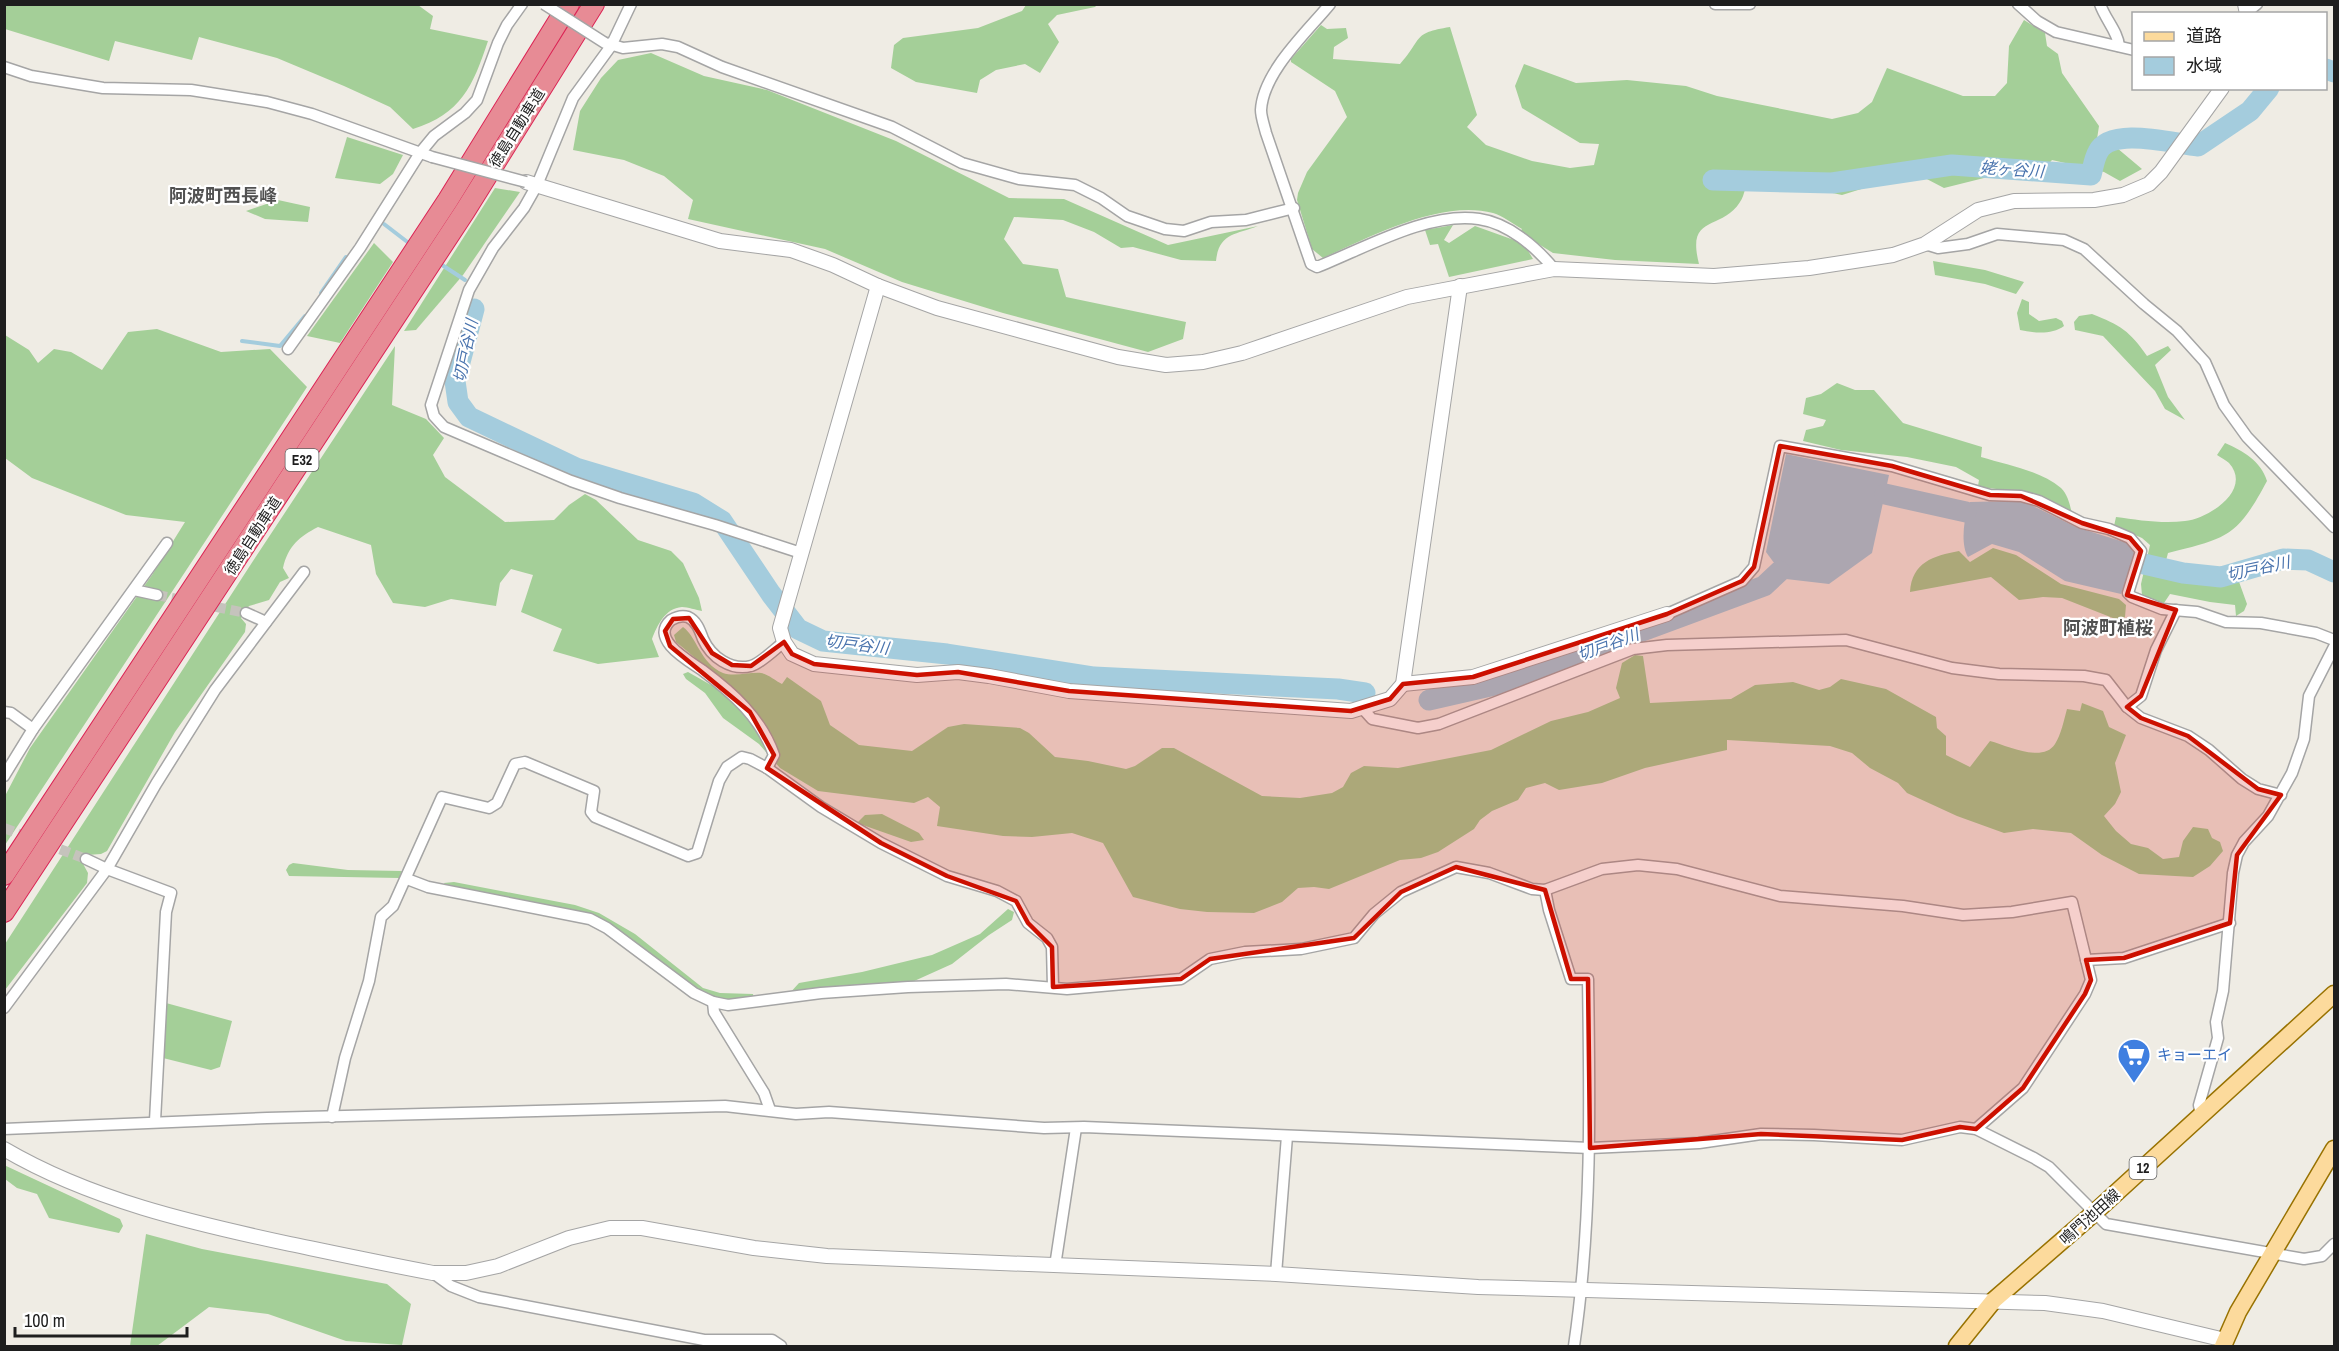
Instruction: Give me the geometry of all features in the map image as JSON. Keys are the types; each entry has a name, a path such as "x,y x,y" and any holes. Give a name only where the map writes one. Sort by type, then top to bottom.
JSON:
{"highway":[{"name":"徳島自動車道","path":"4,875 448,200 569,4"},
{"name":"徳島自動車道","path":"4,912 458,221 594,4"}],"main road":[{"name":"鳴門池田線","path":"1956,1347 1994,1300 2094,1213 2334,994"},
{"path":"2224,1343 2238,1312 2272,1252 2334,1149"}],"street":[{"path":"288,349 360,248 420,153 434,136 465,113 477,100 498,43 522,4"},
{"path":"544,4 608,44 623,48 663,44 678,47 722,67 892,127 962,163 1018,179 1075,185 1101,198 1127,216 1165,229 1184,231 1211,222 1246,220 1294,208"},
{"path":"631,4 573,98 531,183 524,208 493,248 469,290 431,405 434,417 444,427 571,481 801,553"},
{"path":"1330,4 1292,49 1265,91 1261,111 1266,133 1294,208 1311,264 1317,267 1421,226 1453,219 1480,219 1516,234 1542,254 1554,269"},
{"path":"1715,4 1750,4"},
{"path":"2018,4 2037,21 2056,32 2132,50"},
{"path":"2100,4 2103,15 2119,40 2119,46"},
{"path":"4,67 31,76 103,88 191,90 267,102 312,114 432,157 531,183 720,241 791,250 938,308 1118,357 1166,365 1203,362 1242,353 1407,297 1554,269 1714,276 1820,266 1893,255 1925,244 1978,210 2014,201 2094,200 2123,195 2149,184 2173,157 2221,90"},
{"path":"1925,244 1938,248 1968,244 1997,234 2064,240 2084,249 2144,304 2178,331 2205,362 2224,405 2247,437 2334,526"},
{"path":"878,285 780,628 784,642 792,654 814,664 917,675 958,672 1070,692 1351,711 1390,699 1403,684 1460,286"},
{"path":"1403,684 1473,677 1667,614 1742,581 1754,567 1780,446 1892,466 1990,495 2021,496 2039,501 2082,523 2109,529 2130,538 2141,551 2128,593 2132,597 2162,609 2197,612 2226,622 2261,623 2316,633 2334,640"},
{"path":"4,776 33,729 166,543"},
{"path":"4,1008 107,869 156,784 215,690 304,572"},
{"path":"134,590 157,595"},
{"path":"2127,707 2141,696 2156,650 2176,610"},
{"path":"246,613 266,622"},
{"path":"767,768 774,755 768,737 750,712 729,691 670,646 665,637 665,631 673,619 683,616 689,618 697,625 718,660 732,665 751,666 784,642"},
{"path":"1363,709 1371,719 1418,728 1439,724 1633,649 1667,645 1846,640 1952,668 1999,674 2084,676 2106,680 2127,707 2141,718 2188,736 2209,750 2242,779 2258,789 2281,795"},
{"path":"2201,1116 2199,1105 2218,1038 2216,1022 2223,991 2233,873 2237,855 2244,842 2268,816 2281,795 2304,739 2309,696 2334,647"},
{"path":"4,712 11,713 33,729"},
{"path":"332,1117 345,1058 369,981 381,917 393,906 407,879 442,796 489,808 497,803 515,764 525,762 594,791 591,812 596,817 688,856 697,854 719,781 727,767 742,758 750,759 767,768 821,807 882,843 947,876 997,891 1016,901 1028,923 1047,938 1052,947 1053,987"},
{"path":"87,859 171,893 166,912 155,1121"},
{"path":"407,879 428,887 590,920 607,927 694,993 713,1002 728,1005 821,993 908,987 1006,984 1067,989 1181,979 1209,958 1245,952 1301,949 1354,938 1374,914 1401,892 1456,867 1489,873 1532,890 1545,890 1602,869 1638,865 1677,869 1780,896 1903,906 1963,915 2012,912 2072,902 2091,980 2079,1003 2023,1088 1976,1129"},
{"path":"1545,890 1571,979 1588,979 1590,1148 1582,1290 1574,1347"},
{"path":"2086,960 2124,958 2230,923"},
{"path":"713,1002 714,1012 764,1093 770,1110"},
{"path":"4,1130 155,1121 714,1106 796,1114 829,1112 1044,1128 1590,1148 1699,1143 1761,1134 1902,1140 1960,1127 1976,1129 2049,1167 2106,1224 2304,1259 2322,1256 2334,1244"},
{"path":"1055,1266 1076,1128"},
{"path":"1276,1274 1287,1136"},
{"path":"4,1149 83,1186 204,1226 434,1273 466,1273 498,1266 570,1238 610,1228 642,1228 754,1248 827,1256 1276,1274 1479,1287 2044,1303 2103,1311 2224,1343"},
{"path":"434,1273 451,1286 479,1298 704,1340 772,1340 781,1347"}],"highlighted area":[{"path":"1780,446 1892,466 1990,495 2021,496 2082,523 2130,538 2141,551 2127,595 2176,610 2141,696 2127,707 2141,718 2188,736 2258,789 2281,795 2237,855 2230,923 2124,958 2086,960 2091,980 2085,994 2023,1088 1976,1129 1960,1127 1902,1140 1761,1134 1590,1148 1588,979 1571,979 1545,890 1456,867 1401,892 1354,938 1210,959 1181,979 1053,987 1052,947 1028,923 1016,901 947,876 881,843 767,768 774,755 750,712 670,646 665,631 673,619 689,618 712,653 732,665 751,666 784,642 792,654 814,664 917,675 958,672 1069,691 1351,711 1390,699 1403,684 1473,677 1667,614 1742,581 1754,567"}],"green space":[{"path":"4,5 418,5 433,16 430,29 488,41 477,72 463,96 443,115 413,129 390,107 277,58 199,37 192,60 115,41 109,61 5,29"},
{"path":"1026,5 1097,5 1057,15 1048,24 1059,42 1040,73 1025,64 996,70 980,80 977,93 916,82 891,68 894,45 903,38 978,28 1022,11"},
{"path":"2024,20 2045,33 2047,46 2058,54 2062,73 2099,126 2097,139 2117,148 2142,169 2120,181 2104,172 2052,160 2045,168 1996,175 1944,188 1921,176 1887,181 1842,195 1748,175 1740,202 1724,217 1701,230 1697,237 1696,248 1699,264 1615,260 1553,253 1532,240 1527,249 1533,259 1449,277 1438,244 1430,245 1425,230 1453,225 1444,240 1449,243 1475,226 1514,240 1522,229 1493,213 1473,210 1451,211 1406,222 1323,258 1312,249 1297,200 1307,172 1347,117 1335,91 1291,62 1291,59 1321,25 1327,29 1346,28 1348,38 1334,47 1333,59 1400,64 1423,35 1450,27 1477,115 1467,127 1486,145 1532,161 1570,168 1594,165 1599,144 1580,143 1522,108 1515,86 1524,64 1576,83 1627,80 1686,86 1717,96 1832,119 1858,113 1872,102 1887,68 1963,96 1995,96 2007,83 2009,46"},
{"path":"651,53 704,76 767,90 896,141 1009,198 1064,199 1168,245 1258,226 1225,240 1216,261 1181,260 1133,247 1121,248 1094,232 1063,220 1014,217 1004,239 1023,264 1058,269 1066,297 1186,322 1183,339 1148,352 1003,313 902,282 825,249 688,219 693,200 664,176 624,160 573,150 580,111 601,78 618,60"},
{"path":"347,137 403,155 393,174 380,184 335,178"},
{"path":"495,188 520,192 463,275 416,330 404,331"},
{"path":"278,200 310,207 308,222 265,219 246,211"},
{"path":"374,243 393,262 340,343 307,336"},
{"path":"1933,261 1985,270 2024,282 2016,294 1985,284 1935,275"},
{"path":"2022,299 2029,302 2029,314 2039,321 2056,318 2062,321 2064,326 2048,332 2020,330 2017,313"},
{"path":"2092,314 2124,330 2147,356 2168,346 2171,350 2155,365 2168,397 2185,420 2165,409 2155,391 2103,336 2075,330 2074,322 2079,316"},
{"path":"157,329 221,352 270,349 307,387 5,845 5,796 30,748 152,575 185,522 126,515 32,478 5,458 5,335 29,350 38,363 54,349 71,352 102,370 128,332"},
{"path":"395,346 392,405 426,419 444,438 433,455 445,477 505,522 554,520 569,505 585,494 596,500 638,540 671,551 683,563 699,598 702,611 682,607 666,614 652,639 659,657 598,664 553,651 562,629 521,612 533,575 511,569 500,583 496,606 451,599 425,607 393,603 376,574 371,545 318,527 291,548 283,568 289,578 280,582 269,600 249,606 241,618 246,624 245,632 175,732 107,851 87,855 82,862 88,873 87,883 5,990 5,944"},
{"path":"1837,383 1855,390 1874,390 1903,423 1982,447 1981,457 2023,469 2052,482 2065,494 2072,514 2042,496 1978,486 1979,480 1956,467 1907,457 1841,450 1803,441 1806,430 1823,426 1826,420 1803,414 1806,398 1821,394"},
{"path":"2225,443 2245,453 2256,462 2267,481 2247,514 2229,532 2205,543 2168,553 2163,572 2218,582 2238,579 2247,604 2244,611 2236,616 2235,605 2170,594 2164,603 2142,595 2141,584 2150,545 2142,538 2114,526 2116,517 2177,522 2194,519 2215,509 2232,493 2235,483 2235,473 2229,463 2217,455"},
{"path":"1993,548 2016,555 2061,584 2119,599 2126,605 2125,617 2118,620 2062,598 2043,597 2019,600 1991,577 1910,592 1915,574 1925,562 1959,551 1970,562"},
{"path":"683,627 715,669 727,674 761,673 782,684 787,677 821,701 830,725 859,745 912,751 948,727 964,724 1020,728 1029,733 1055,757 1126,769 1135,766 1162,748 1174,748 1262,796 1300,798 1332,793 1343,787 1351,773 1364,766 1398,768 1491,750 1551,721 1588,712 1620,698 1616,688 1622,663 1635,655 1643,656 1650,703 1731,699 1755,685 1793,682 1819,690 1830,687 1841,679 1886,689 1936,717 1937,728 1946,736 1946,755 1970,767 1990,741 2025,752 2050,750 2059,736 2067,709 2080,711 2082,703 2103,711 2109,727 2126,735 2115,763 2121,792 2115,804 2104,816 2116,831 2131,844 2148,848 2163,859 2179,857 2183,841 2193,827 2208,829 2212,838 2220,842 2223,851 2210,866 2193,877 2139,874 2102,855 2071,833 2033,829 2004,833 1957,816 1907,793 1898,783 1870,768 1852,753 1830,746 1727,740 1727,750 1645,768 1602,783 1559,790 1545,783 1526,788 1518,800 1492,811 1480,820 1474,829 1438,852 1421,858 1400,860 1329,889 1298,888 1282,902 1254,913 1180,909 1133,897 1103,843 1072,833 1032,837 1003,836 937,826 940,807 928,797 914,803 818,791 780,768 759,744 723,718 705,693 686,679 683,674 688,672 711,685 723,681 676,642 674,635"},
{"path":"882,814 919,833 924,840 911,842 857,823 865,815"},
{"path":"293,863 348,870 402,871 399,878 289,876 286,870"},
{"path":"454,882 575,905 599,913 635,934 703,988 720,993 753,994 754,999 731,1000 705,995 614,926 593,916 446,887 444,883"},
{"path":"1008,909 1014,912 1012,920 952,964 912,982 789,994 799,983 862,972 932,955 980,934"},
{"path":"166,1003 232,1021 220,1067 211,1070 163,1058"},
{"path":"4,1165 120,1219 123,1226 119,1233 49,1218 37,1194 17,1188 5,1179"},
{"path":"146,1234 202,1249 387,1284 411,1304 402,1345 346,1341 268,1314 209,1307 157,1346 130,1346"}],"water":[{"path":"1786,454 1889,475 1872,553 1829,584 1786,579 1766,552"},
{"path":"1970,502 2027,503 2076,527 2127,543 2135,554 2121,594 2065,581 2019,552 1992,544 1968,557 1964,545 1964,530"}],"waterway":[{"name":"姥ヶ谷川","path":"2327,69 2334,72"},
{"name":"姥ヶ谷川","path":"1713,180 1832,183 1952,165 2091,175 2098,152 2105,144 2116,140 2144,138 2198,146 2250,111 2267,90"},
{"path":"384,224 410,244"},
{"path":"321,293 346,257"},
{"path":"439,263 465,280"},
{"name":"切戸谷川","path":"474,309 455,381 458,402 469,417 576,468 693,503 722,521 771,594 798,629 823,641 947,654 1094,677 1338,689 1365,693"},
{"path":"242,341 280,346 305,316"},
{"name":"切戸谷川","path":"1885,494 1966,512"},
{"name":"切戸谷川","path":"2144,564 2183,573 2221,577 2283,559 2308,560 2334,572"},
{"name":"切戸谷川","path":"1429,700 1499,684 1764,586 1780,571"}],"tunnel":[{"path":"157,595 246,613"},
{"path":"4,828 86,859"}],"place":[{"name":"キョーエイ","path":"2134,1084"}],"district":[{"name":"阿波町西長峰","path":"223,196"},
{"name":"阿波町植桜","path":"2108,628"}]}
